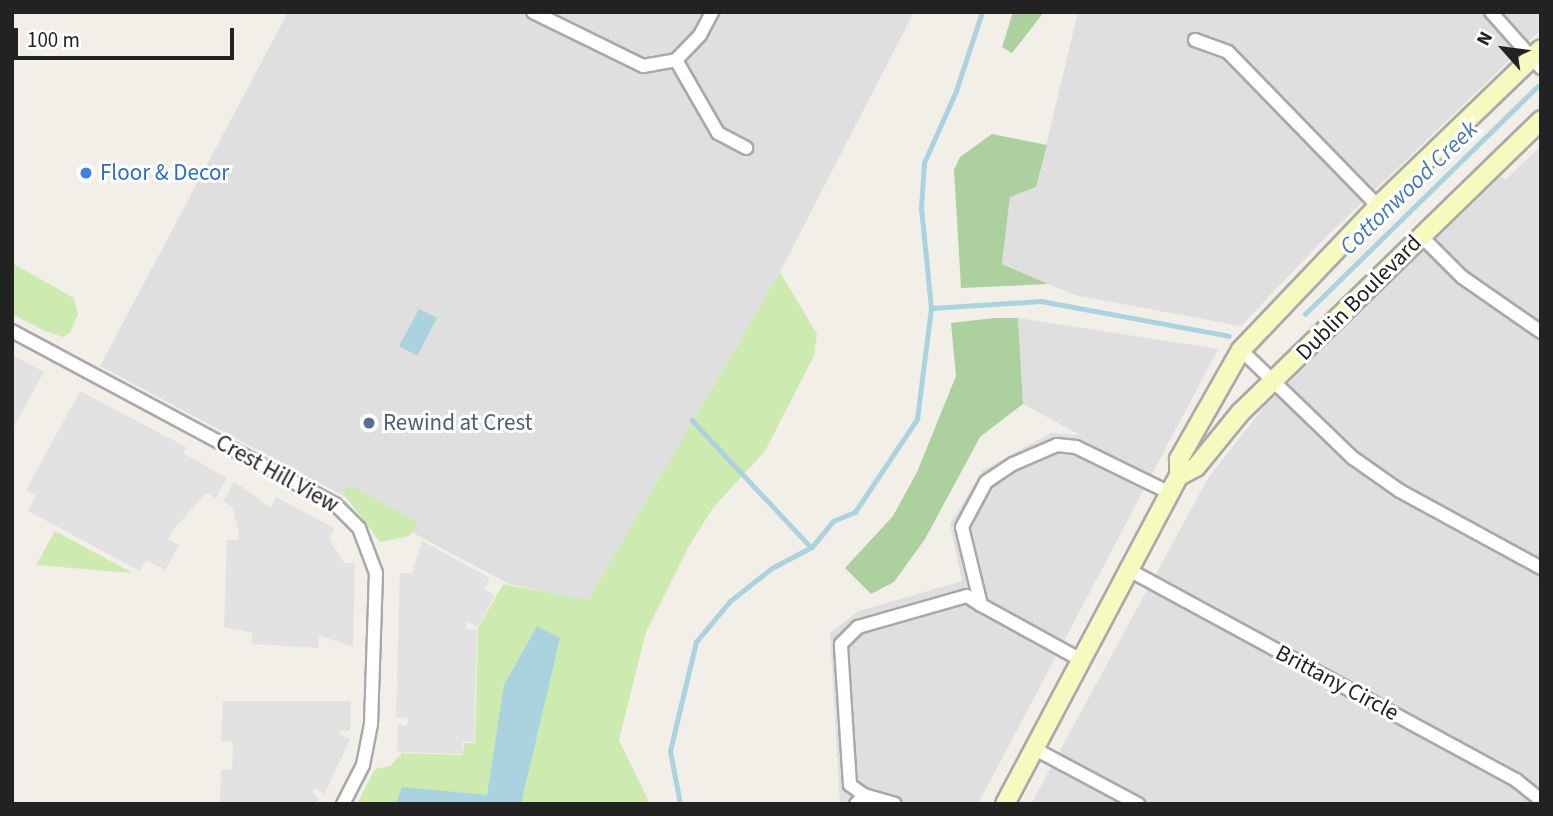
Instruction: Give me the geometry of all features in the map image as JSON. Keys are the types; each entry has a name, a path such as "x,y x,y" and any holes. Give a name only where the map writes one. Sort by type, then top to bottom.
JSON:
{"main road":[{"name":"Dublin Boulevard","path":"1005,804 1170,494 1179,476 1180,459 1241,350 1378,206 1538,58"},
{"name":"Dublin Boulevard","path":"1179,476 1196,467 1240,413 1541,120"}],"street":[{"path":"534,12 628,62 658,65 676,60 691,47 712,12"},
{"path":"1491,12 1538,58"},
{"path":"1195,40 1228,52 1378,206"},
{"path":"676,60 718,133 746,148"},
{"path":"1421,236 1462,277 1541,332"},
{"name":"Crest Hill View","path":"12,331 327,500 359,528 376,573 372,716 363,765 343,804"},
{"path":"1241,350 1335,444 1399,491 1541,568"},
{"path":"981,605 962,527 986,482 1013,464 1057,444 1076,447 1170,494"},
{"name":"Brittany Circle","path":"1129,570 1516,780 1541,800"},
{"path":"895,804 860,799 850,785 841,644 858,627 967,596 1081,660"},
{"path":"1035,749 1138,804"}],"shaded area":[{"name":"Rewind at Crest","path":"288,12 914,12 780,272 588,601 509,584 100,366"},
{"path":"1078,12 1541,12 1541,30 1324,239 1241,326 1074,295 1002,264 1010,197 1036,187"},
{"path":"1541,146 1541,804 1031,804 1208,478 1264,407 1501,176 1505,180"},
{"path":"1018,318 1218,349 978,804 840,804 830,633 859,611 962,581 950,524 983,470 1051,433 1080,435 1023,404"},
{"path":"12,355 44,372 12,430"},
{"path":"80,391 186,447 183,453 227,478 216,498 206,493 173,530 168,539 179,545 165,570 146,560 140,571 28,511 36,496 26,490"},
{"path":"234,481 271,508 276,497 334,528 329,539 344,563 355,563 353,647 319,635 318,648 252,644 252,633 224,627 227,540 239,540 239,534 232,506 223,502"},
{"path":"422,541 490,578 484,589 495,595 478,627 468,622 466,625 466,629 477,630 474,742 463,741 462,754 397,752 398,725 407,725 408,718 396,717 400,573 412,573"},
{"path":"223,701 351,701 350,731 340,730 339,734 350,739 325,794 315,788 312,792 319,800 315,804 220,804 221,770 232,769 233,742 221,741"}],"green space":[{"path":"1013,12 1044,12 1012,53 1002,47"},
{"path":"992,134 1047,145 1036,187 1010,197 1002,264 1048,284 961,288 954,170 960,157"},
{"path":"12,263 74,298 78,314 70,333 63,337 12,314"},
{"path":"780,272 817,334 814,356 765,451 713,508 689,546 646,632 619,740 650,804 357,804 375,769 390,766 402,753 462,755 465,743 475,743 478,628 503,584 588,600"},
{"path":"1018,318 1023,404 980,437 925,539 894,582 871,594 845,568 893,516 917,472 956,376 951,323"},
{"path":"354,487 418,522 410,536 380,542 345,496 344,489"},
{"path":"55,531 131,572 131,573 36,565"}],"water":[{"path":"419,309 437,318 417,356 399,346"},
{"path":"537,626 560,638 521,804 396,804 402,787 487,795 504,685"}],"waterway":[{"name":"Cottonwood Creek","path":"680,804 670,751 696,642 730,601 772,568 812,547 833,521 855,512 917,419 931,308 921,208 924,163 956,91 982,12"},
{"name":"Cottonwood Creek","path":"1305,314 1537,87"},
{"name":"Cottonwood Creek","path":"931,308 1041,301 1229,336"},
{"path":"692,420 811,547"}],"place":[{"name":"Floor & Decor","path":"86,173"},
{"name":"Rewind at Crest","path":"369,423"}]}
